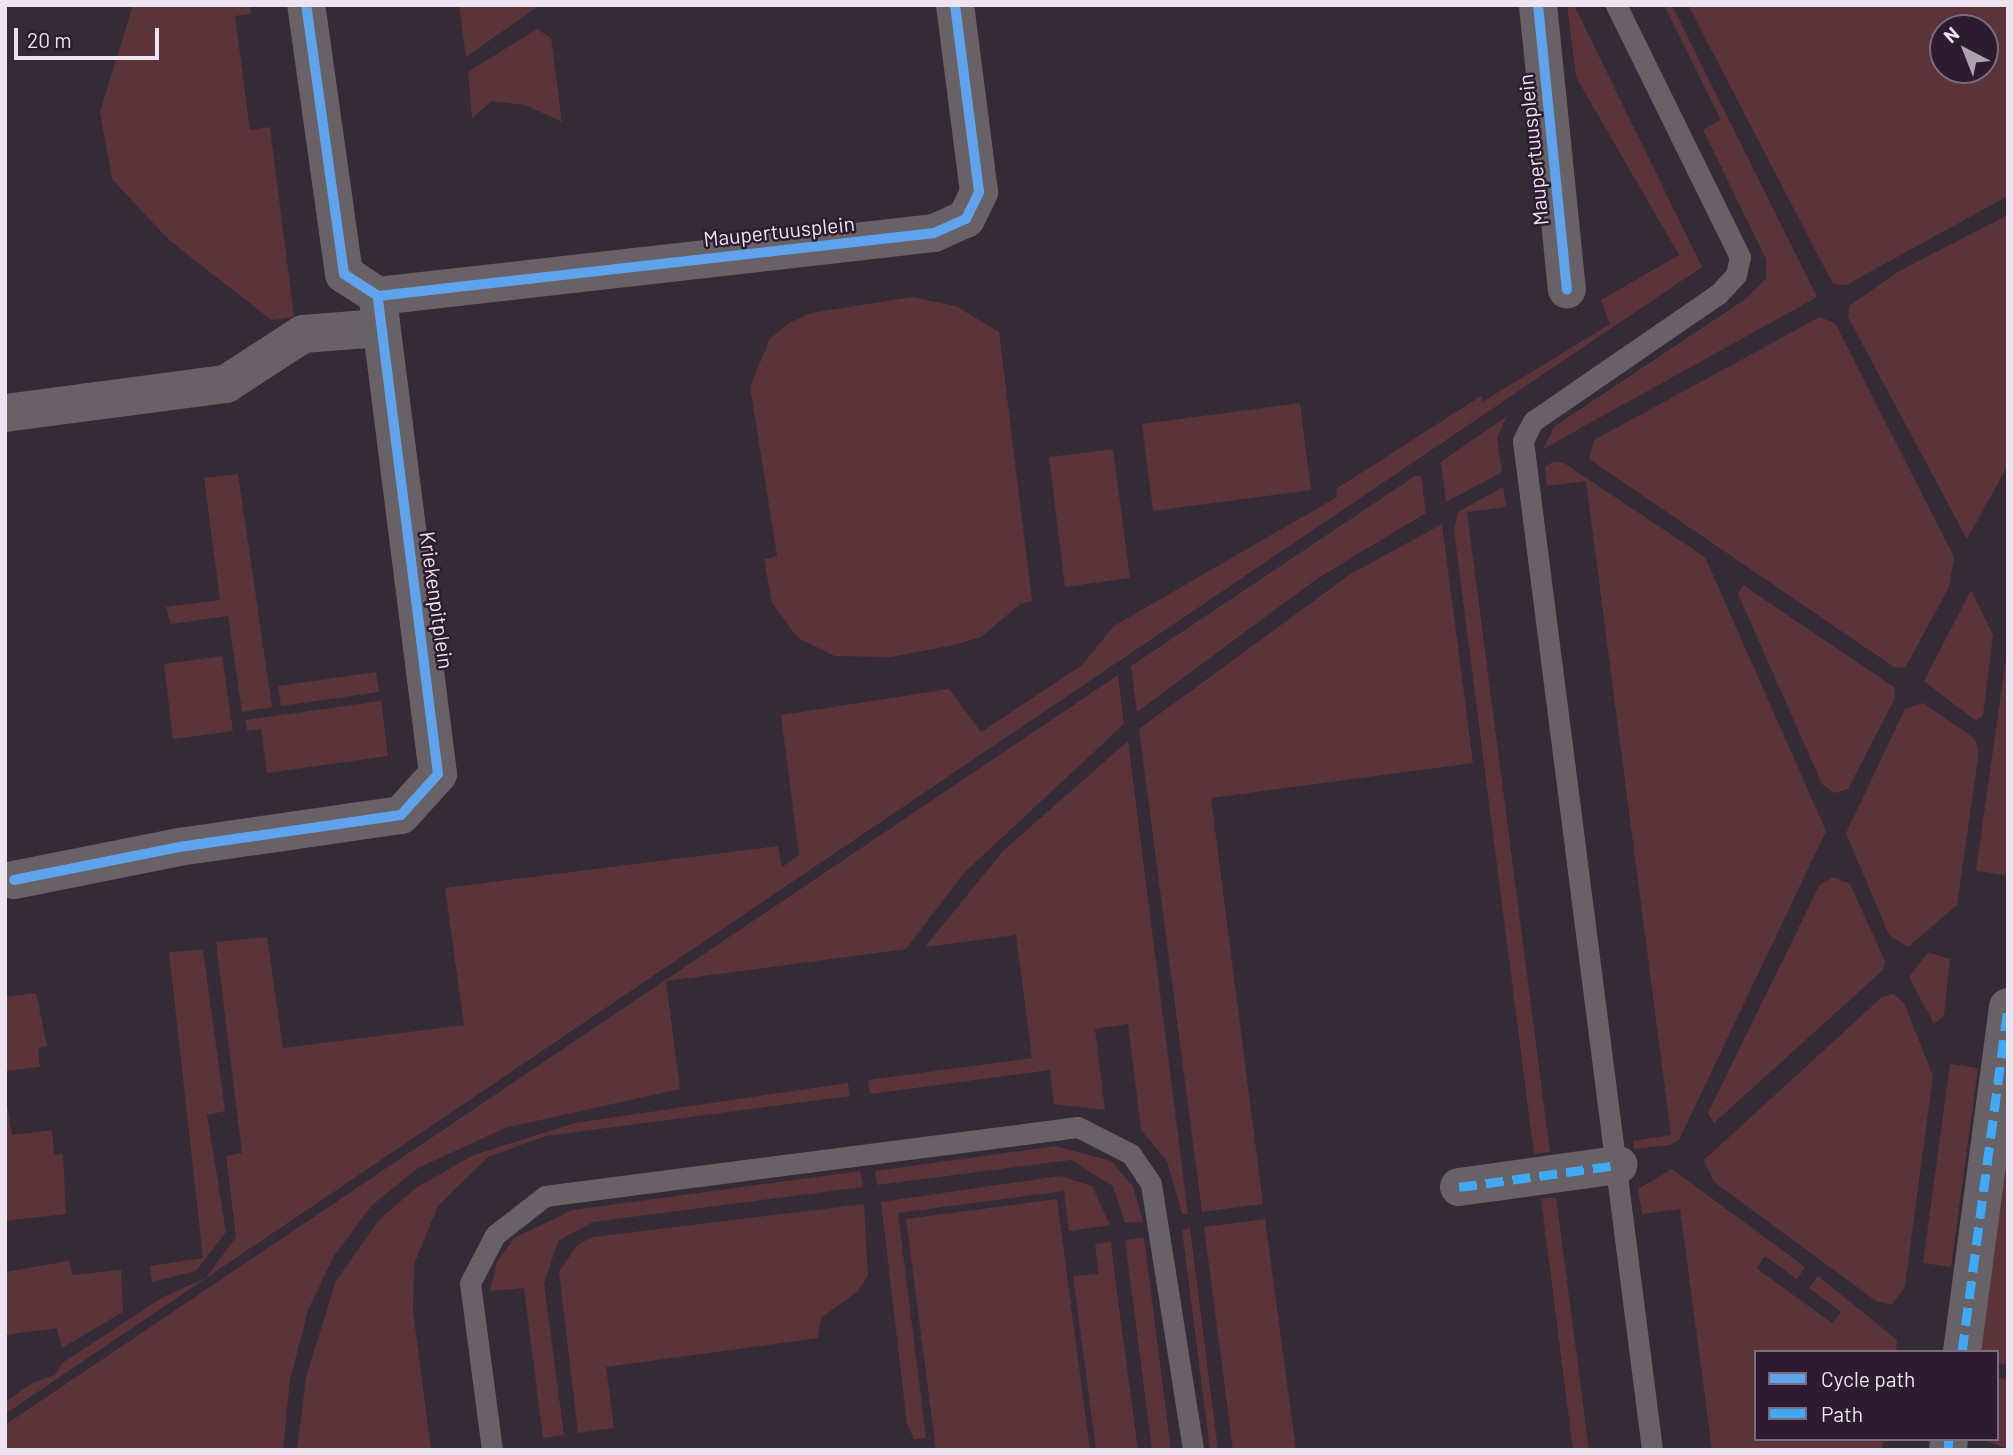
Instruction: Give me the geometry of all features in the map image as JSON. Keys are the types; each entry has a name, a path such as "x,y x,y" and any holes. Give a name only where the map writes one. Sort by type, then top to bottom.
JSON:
{"street":[{"path":"5,413 226,384 303,334 379,312 344,274 306,5"},
{"name":"Maupertuusplein","path":"379,312 934,233 966,219 979,192 955,5"},
{"name":"Maupertuusplein","path":"1538,5 1567,290"},
{"name":"Kriekenpitplein","path":"14,880 179,847 401,815 438,774 379,312"},
{"path":"1962,1350 2008,1007"},
{"path":"1459,1187 1618,1165"}],"lane":[{"path":"1616,5 1740,257 1736,275 1718,294 1533,421 1524,441 1653,1450"},
{"path":"492,1450 470,1283 495,1235 545,1196 1078,1127 1131,1154 1151,1184 1193,1450"}],"shaded area":[{"path":"133,5 250,5 251,14 235,16 250,130 270,127 294,317 272,320 261,312 169,240 112,179 100,112"},
{"path":"459,5 540,5 466,57"},
{"path":"1567,5 1574,5 1702,267 5,1414 5,1402 32,1383 55,1375 62,1363 163,1297 206,1278 236,1237 226,1156 242,1153 216,942 267,937 283,1048 464,1025 445,888 778,846 782,867 799,855 781,715 949,689 981,732 1082,665 1114,626 1337,497 1336,489 1481,396 1482,402 1610,324 1601,300 1679,255 1576,77"},
{"path":"1664,5 1672,5 1817,297 1543,449 1555,426 1747,298 1766,278 1766,259 1703,130 1721,120"},
{"path":"1688,5 2008,5 2008,196 1846,285 1833,284"},
{"path":"537,29 551,38 562,122 525,105 491,101 472,119 468,72"},
{"path":"2008,215 2008,465 1967,539 1848,317 1849,306 1899,271"},
{"path":"912,297 956,306 999,332 1032,601 1020,604 981,637 954,645 891,657 835,656 798,638 772,603 764,559 777,556 750,386 770,339 789,323 811,313"},
{"path":"1820,317 1835,323 1954,557 1949,587 1905,668 1894,667 1589,459 1594,440"},
{"path":"1300,403 1311,490 1153,511 1142,424"},
{"path":"1507,416 1497,438 1502,472 1446,502 1441,462"},
{"path":"1113,449 1130,578 1065,587 1049,457"},
{"path":"1553,462 1564,463 1705,557 1826,831 1679,1140 1670,1145 1634,1149 1633,1141 1671,1135 1586,481 1547,486 1545,467"},
{"path":"238,474 272,707 242,712 228,616 171,624 166,607 220,600 204,478"},
{"path":"1415,476 1421,476 1426,513 1318,578 1137,712 1131,666"},
{"path":"1503,487 1506,507 1467,512 1550,1152 1534,1154 1454,530 1458,512"},
{"path":"1442,524 1473,763 1211,798 1263,1204 1202,1212 1139,729 1349,575"},
{"path":"1743,585 1894,687 1895,698 1848,789 1834,793 1822,784 1738,594"},
{"path":"1971,590 1993,635 1983,715 1976,721 1924,681"},
{"path":"2008,644 2008,852 2005,875 1976,871"},
{"path":"222,656 233,731 173,739 164,664"},
{"path":"376,672 379,692 281,706 278,686"},
{"path":"1118,675 1124,724 964,873 906,949 666,981 680,1089 505,1128 418,1168 372,1205 334,1256 308,1310 290,1380 283,1450 5,1450 5,1425"},
{"path":"381,701 388,756 267,773 261,729 247,731 245,720"},
{"path":"1923,703 1974,738 1979,751 1957,905 1908,947 1889,935 1846,833 1905,709"},
{"path":"1128,741 1188,1214 1182,1214 1167,1161 1141,1130 1128,1024 1095,1029 1105,1110 1054,1104 1050,1070 870,1094 868,1080 1032,1058 1016,935 925,947 1003,851"},
{"path":"1833,877 1850,884 1885,961 1883,970 1714,1123 1708,1113 1820,884"},
{"path":"203,950 225,1111 207,1115 226,1232 196,1271 152,1282 150,1266 203,1258 169,952"},
{"path":"1928,952 1950,959 1944,1016 1934,1024 1909,977"},
{"path":"36,993 47,1046 38,1048 40,1067 5,1071 5,997"},
{"path":"1893,994 1904,1003 1933,1076 1905,1286 1892,1305 1876,1301 1714,1182 1704,1160 1882,997"},
{"path":"1950,1064 1978,1068 1951,1267 1923,1263"},
{"path":"848,1083 850,1096 546,1136 488,1157 438,1206 414,1264 413,1311 431,1450 297,1450 306,1377 336,1281 379,1220 417,1187 474,1155 575,1123"},
{"path":"5,1093 12,1135 52,1130 54,1155 63,1154 66,1214 5,1221"},
{"path":"2008,1121 2008,1365 1999,1363 1999,1350 1975,1350"},
{"path":"1056,1146 1111,1161 1133,1186 1143,1222 1125,1223 1113,1186 1071,1160 877,1185 875,1171"},
{"path":"1672,1169 1805,1267 1797,1279 1765,1256 1756,1268 1832,1323 1841,1312 1809,1288 1818,1276 1897,1340 1896,1350 1754,1350 1754,1441 1884,1441 1882,1450 1712,1450 1680,1209 1642,1214 1638,1189"},
{"path":"860,1171 863,1187 593,1222 558,1241 544,1284 564,1435 543,1438 524,1288 490,1291 497,1262 514,1238 573,1210"},
{"path":"1060,1176 1092,1186 1110,1225 1069,1231 1064,1191 898,1213 926,1438 914,1439 907,1424 881,1202"},
{"path":"1556,1197 1589,1450 1573,1450 1541,1199"},
{"path":"1057,1199 1090,1450 936,1450 906,1219"},
{"path":"864,1204 868,1276 857,1292 821,1318 818,1338 606,1367 614,1428 578,1433 559,1272 577,1245 593,1237"},
{"path":"1265,1219 1296,1450 1233,1450 1204,1227"},
{"path":"1190,1228 1218,1450 1210,1450 1182,1230"},
{"path":"1144,1238 1171,1450 1152,1450 1125,1240"},
{"path":"1111,1242 1138,1450 1096,1450 1073,1276 1099,1274 1095,1244"},
{"path":"69,1261 72,1275 121,1270 123,1312 62,1348 57,1328 5,1335 5,1272"},
{"path":"1999,1378 2008,1379 2008,1449 1986,1441 1999,1441"}],"marked path":[{"path":"1962,1350 2008,1007"},
{"path":"1459,1187 1618,1165"},
{"path":"1948,1450 1949,1441"}],"cycle path":[{"path":"14,880 179,847 401,815 438,774 378,296 344,274 306,5"},
{"path":"378,296 934,233 966,219 979,192 955,5"},
{"path":"1538,5 1567,290"}]}
